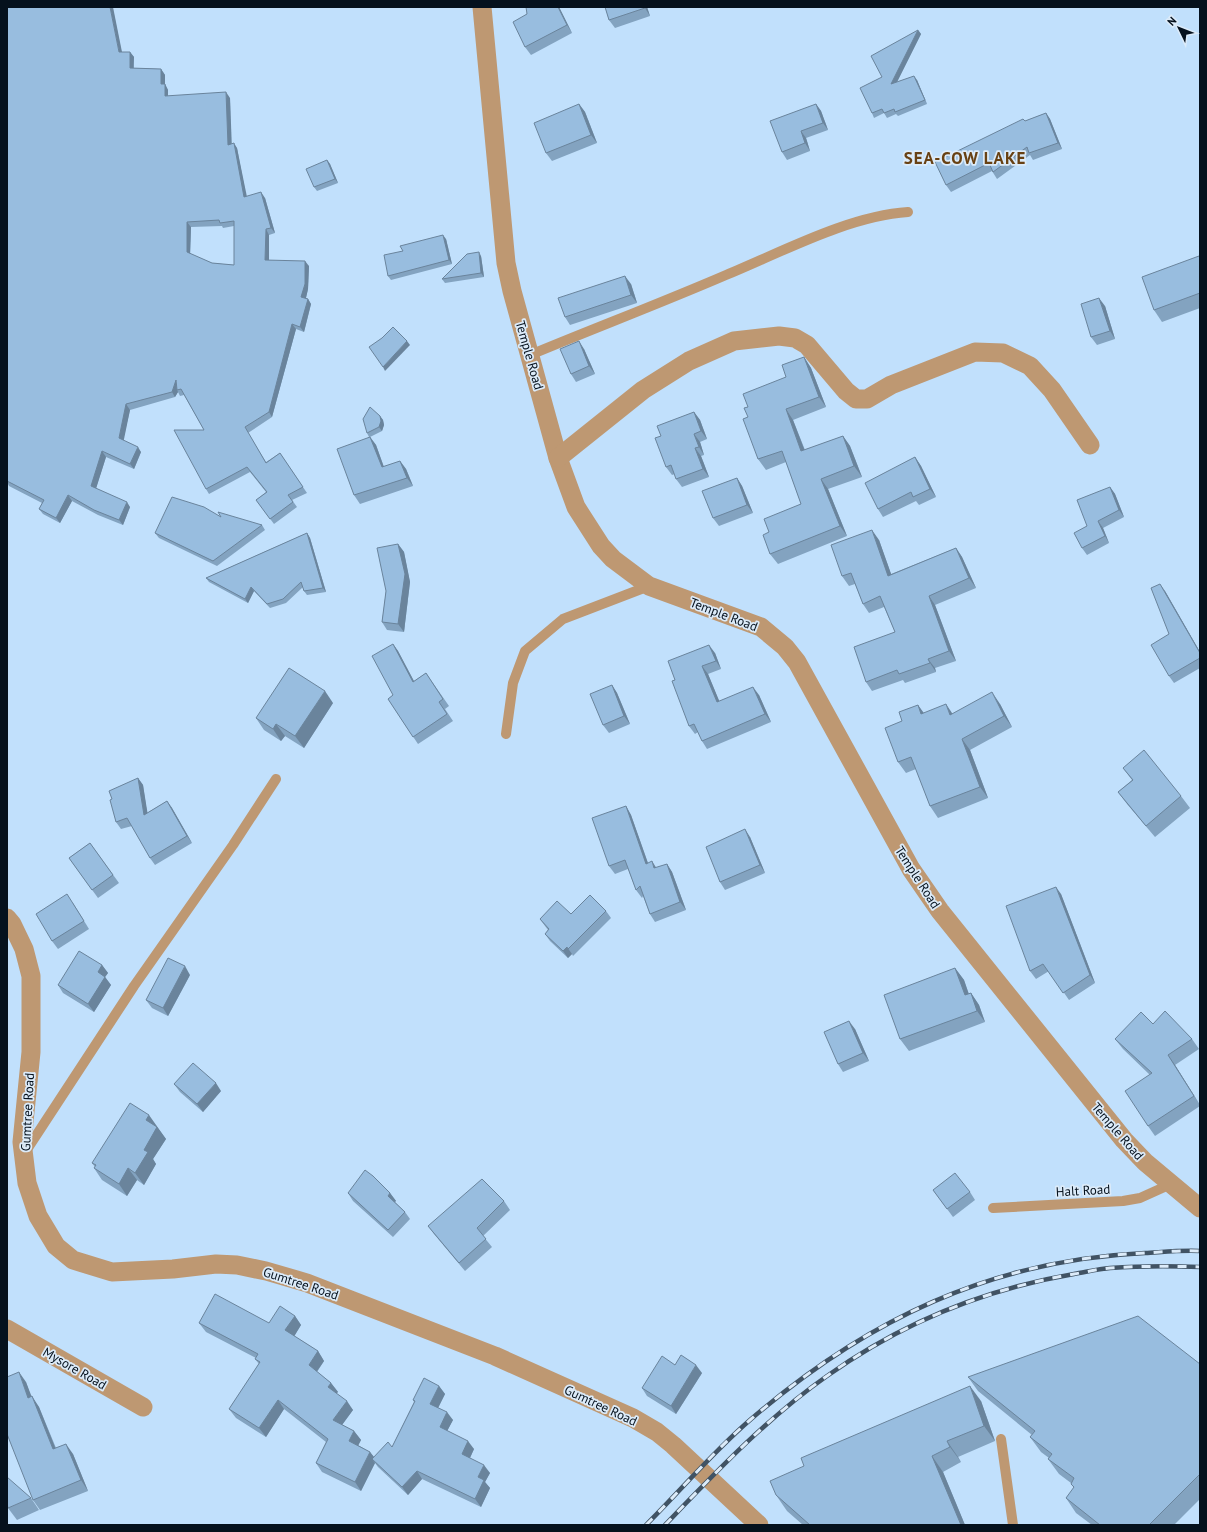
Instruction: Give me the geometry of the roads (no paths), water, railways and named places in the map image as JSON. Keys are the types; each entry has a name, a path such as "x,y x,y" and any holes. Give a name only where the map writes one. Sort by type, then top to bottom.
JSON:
{"street":[{"name":"Temple Road","path":"482,7 506,264 558,458 576,507 601,546 613,558 649,586 761,627 785,647 797,662 912,869 940,911 1124,1140 1145,1162 1199,1206"},
{"path":"558,458 642,390 689,361 734,341 778,336 795,338 807,345 846,391 856,399 867,399 891,385 975,352 1003,353 1030,366 1052,390 1090,445"},
{"name":"Gumtree Road","path":"7,918 12,924 24,949 31,976 31,1052 22,1142 27,1183 38,1216 56,1246 73,1260 112,1272 173,1270 216,1264 237,1265 266,1271 307,1283 495,1356 633,1418 657,1432 673,1445 759,1525"},
{"name":"Mysore Road","path":"7,1329 142,1407"}],"lane":[{"path":"530,355 657,304 810,239 887,213 908,212"},
{"path":"506,734 513,682 525,651 563,618 649,586"},
{"path":"24,1154 134,986 233,845 276,779"},
{"name":"Halt Road","path":"993,1208 1123,1201 1140,1198 1171,1184"},
{"path":"1001,1439 1013,1525"}],"railway":[{"path":"646,1525 710,1458 750,1420 794,1384 839,1353 885,1325 933,1302 983,1283 1035,1268 1089,1258 1145,1253 1200,1251"},
{"path":"665,1525 743,1446 805,1392 855,1357 914,1325 944,1311 976,1299 1041,1281 1110,1268 1155,1266 1200,1267"}],"district":[{"name":"SEA-COW LAKE","path":"965,158"}]}
